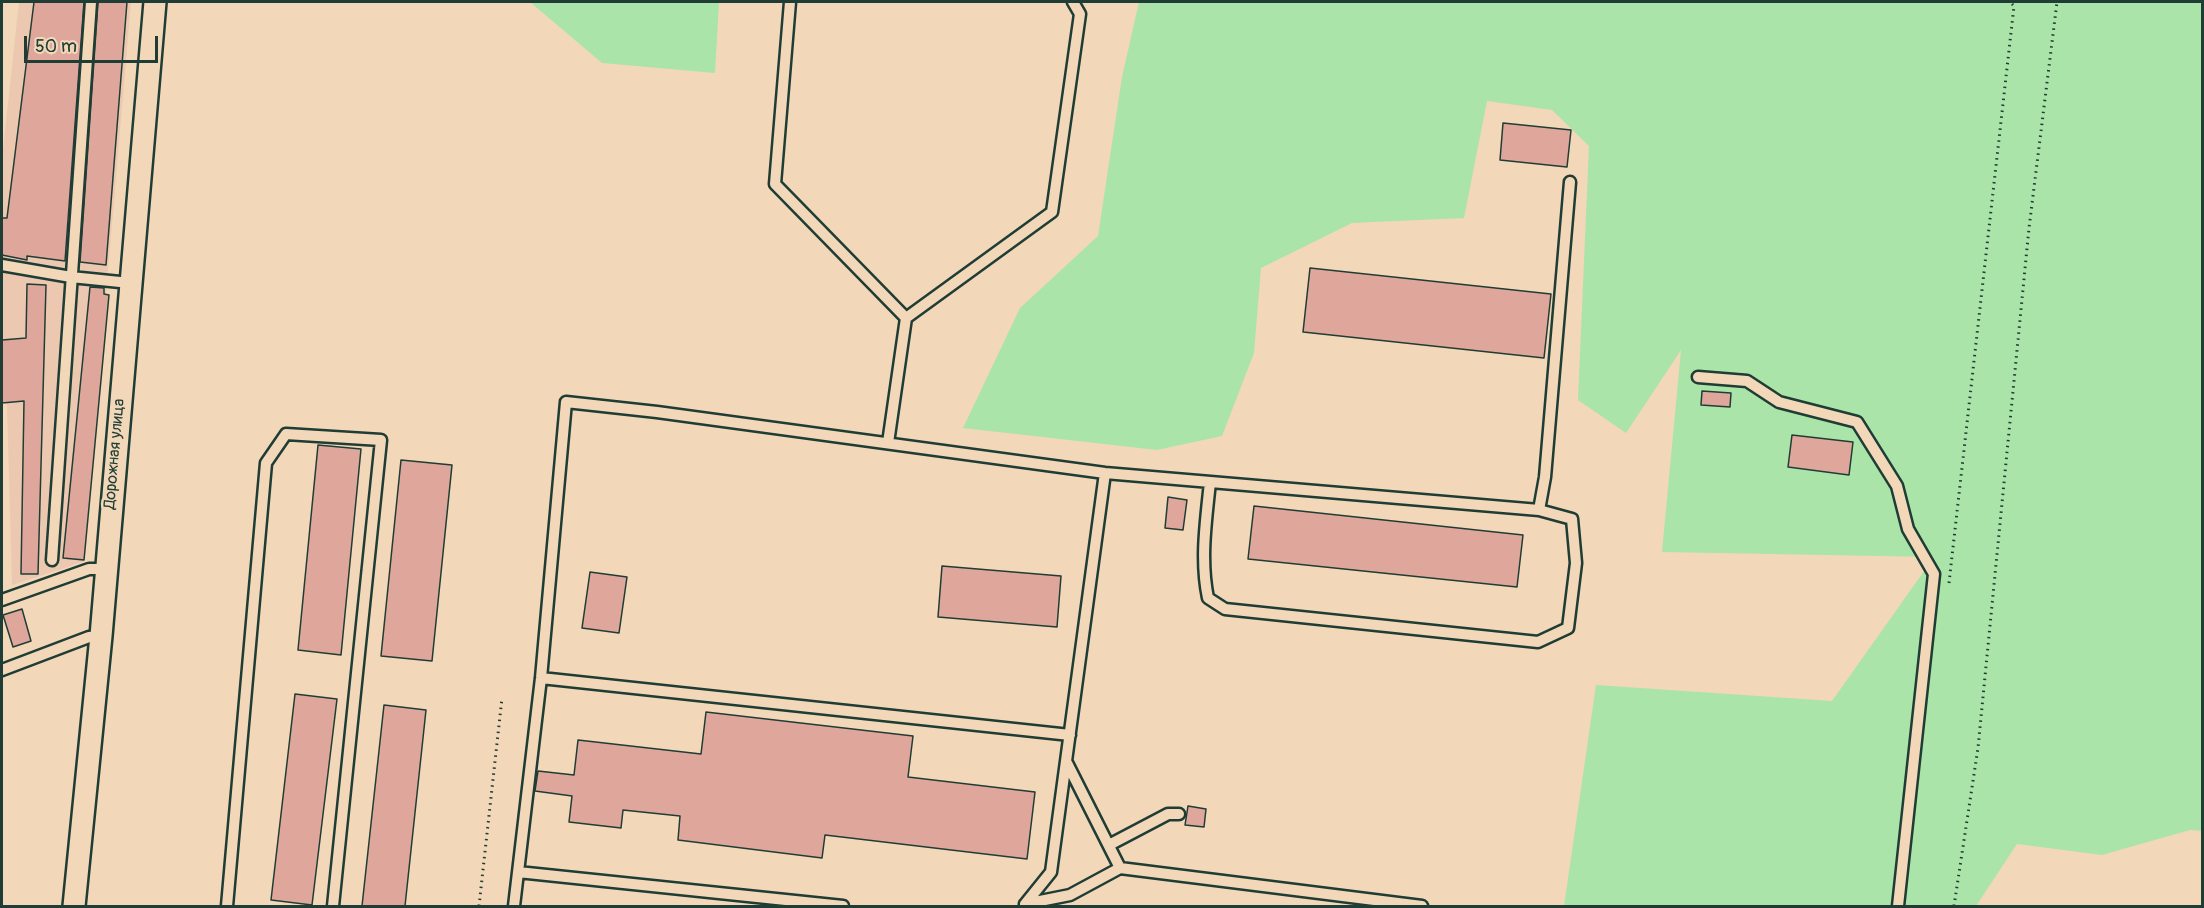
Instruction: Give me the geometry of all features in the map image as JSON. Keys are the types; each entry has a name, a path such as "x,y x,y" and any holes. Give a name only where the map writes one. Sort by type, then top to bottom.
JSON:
{"street":[{"name":"Дорожная улица","path":"74,906 101,636 155,2"}],"lane":[{"path":"52,560 91,2"},
{"path":"790,2 775,184 906,318"},
{"path":"888,443 906,318 1052,212 1080,14 1073,2"},
{"path":"1539,510 1545,477 1570,182"},
{"path":"2,265 72,277 130,283"},
{"path":"1698,377 1747,381 1779,402 1857,422 1897,486 1908,529 1934,574 1898,906"},
{"path":"514,906 541,678 566,402 1105,473 1539,510 1572,519 1576,563 1568,627 1538,642 1225,609 1208,598 1204,580 1204,538 1210,482"},
{"path":"227,906 266,463 286,434 381,440 333,906"},
{"path":"1024,905 1051,872 1105,473"},
{"path":"2,600 89,569 106,569"},
{"path":"2,670 89,637 101,636"},
{"path":"541,678 1070,735"},
{"path":"1067,762 1120,868"},
{"path":"1109,845 1168,813 1179,814"},
{"path":"1024,905 1070,895 1120,868 1369,903 1422,906"},
{"path":"518,872 843,906"}],"path":[{"path":"1949,586 2014,6 2010,2"},
{"path":"1954,906 1978,748 2030,228 2057,2"},
{"path":"478,906 502,698"}],"shaded area":[{"path":"19,2 131,2 83,562 12,585 7,403 2,403 2,159"}],"green space":[{"path":"530,2 719,2 715,73 602,63"},
{"path":"1139,2 2202,2 2202,831 2190,830 2102,855 2017,844 1976,906 1564,906 1596,685 1832,701 1934,557 1662,552 1681,350 1626,433 1578,400 1589,146 1552,110 1487,101 1464,218 1352,223 1261,268 1254,353 1222,436 1157,450 963,428 1020,308 1098,236 1122,77"}],"building":[{"path":"34,2 84,2 65,261 27,256 27,260 2,255 2,218 7,218"},
{"path":"98,2 127,2 106,265 80,262"},
{"path":"1503,123 1571,130 1567,167 1500,160"},
{"path":"1310,268 1551,294 1544,358 1303,332"},
{"path":"27,284 46,285 38,574 21,574 24,401 2,403 2,340 26,338"},
{"path":"90,287 104,288 104,294 109,295 84,560 63,558"},
{"path":"1702,391 1731,393 1730,407 1701,405"},
{"path":"1792,435 1853,442 1849,475 1788,467"},
{"path":"318,445 361,449 341,655 298,650"},
{"path":"401,460 452,465 432,661 381,656"},
{"path":"1168,497 1187,500 1183,530 1165,528"},
{"path":"1254,506 1523,535 1517,587 1248,559"},
{"path":"942,566 1061,576 1057,627 938,617"},
{"path":"590,572 627,577 619,633 582,628"},
{"path":"22,609 31,641 13,647 3,615"},
{"path":"295,694 337,699 312,905 271,900"},
{"path":"384,705 426,710 405,906 362,906"},
{"path":"706,712 913,736 908,777 1035,792 1027,859 825,835 822,858 678,840 680,816 623,810 621,828 569,822 572,796 535,791 538,771 574,775 578,740 701,754"},
{"path":"1188,806 1206,809 1204,827 1185,825"}]}
